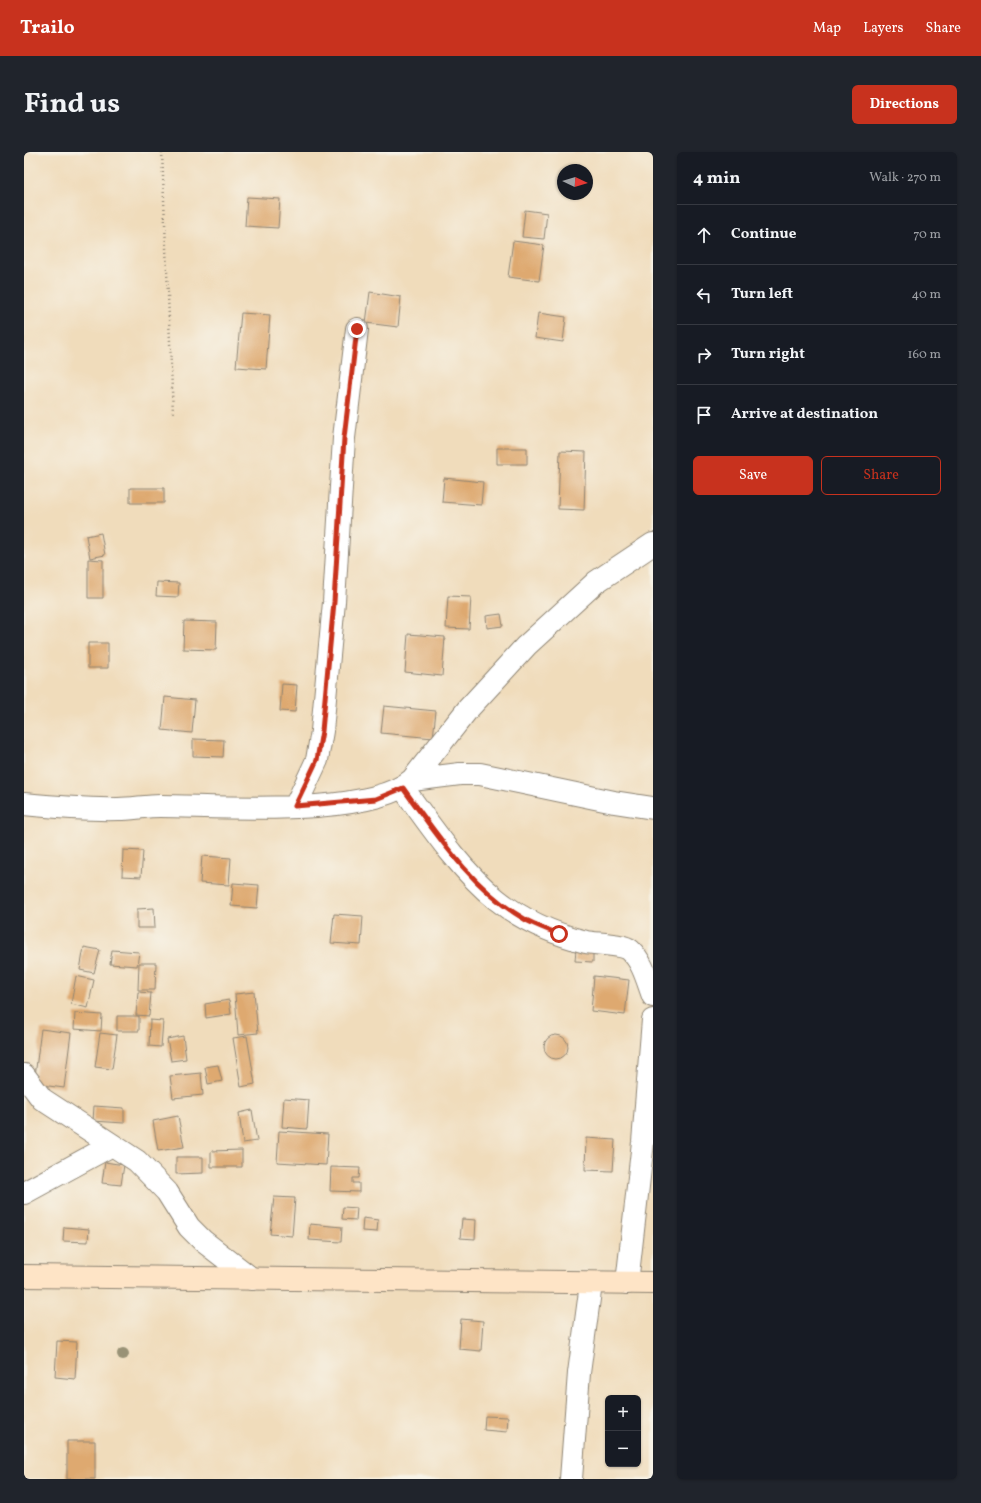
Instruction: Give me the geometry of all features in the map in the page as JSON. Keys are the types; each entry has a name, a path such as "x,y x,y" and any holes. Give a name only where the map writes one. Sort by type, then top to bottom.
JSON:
{"street":[{"path":"295,806 317,760 322,731 334,602 344,438 357,329"},
{"path":"408,784 468,709 526,646 596,582 653,544"},
{"path":"24,804 77,809 119,809 158,806 264,808 295,806 376,799 408,784 460,774 480,774 614,802 653,808"},
{"path":"408,784 453,854 496,899 526,920 559,934 587,942 629,949 640,962 653,996"},
{"path":"627,1284 648,1135 653,1020"},
{"path":"24,1075 42,1099 137,1161 167,1192 189,1227 203,1241 252,1279"},
{"path":"24,1193 112,1145"},
{"path":"24,1276 591,1284 653,1283"},
{"path":"571,1479 579,1373 591,1284"}],"path":[{"path":"162,152 173,413"}],"building":[{"path":"247,197 280,199 278,228 245,226"},
{"path":"525,210 547,213 544,239 522,237"},
{"path":"513,241 544,245 539,281 508,277"},
{"path":"370,292 401,297 398,327 366,323"},
{"path":"241,313 270,315 266,369 236,367"},
{"path":"538,313 566,317 563,342 535,338"},
{"path":"497,448 527,448 527,464 497,464"},
{"path":"560,451 586,452 584,510 558,509"},
{"path":"444,478 483,482 481,505 442,502"},
{"path":"130,488 164,488 164,503 130,503"},
{"path":"101,533 105,555 90,558 86,536"},
{"path":"88,559 103,560 103,598 88,598"},
{"path":"157,582 179,583 178,597 156,596"},
{"path":"448,596 471,597 469,629 446,628"},
{"path":"501,614 503,626 487,628 486,616"},
{"path":"184,621 217,622 216,650 183,649"},
{"path":"408,634 445,637 442,676 405,672"},
{"path":"88,643 108,643 108,668 88,668"},
{"path":"282,684 297,685 295,712 280,711"},
{"path":"165,697 195,700 192,733 162,730"},
{"path":"384,706 436,711 433,738 381,733"},
{"path":"193,739 224,740 223,757 193,756"},
{"path":"123,850 143,851 141,877 122,876"},
{"path":"202,856 231,858 229,885 200,883"},
{"path":"233,883 259,885 257,908 231,906"},
{"path":"154,908 155,928 137,928 137,909"},
{"path":"334,914 363,916 361,945 331,943"},
{"path":"84,947 100,950 94,973 80,970"},
{"path":"576,949 593,949 593,962 575,961"},
{"path":"112,950 139,952 137,966 110,964"},
{"path":"139,963 156,963 155,990 138,990"},
{"path":"76,976 94,980 88,1008 71,1004"},
{"path":"594,976 629,980 625,1015 591,1011"},
{"path":"138,992 151,993 149,1016 136,1015"},
{"path":"254,992 258,1033 238,1035 235,994"},
{"path":"229,1000 231,1014 206,1018 205,1004"},
{"path":"75,1013 102,1015 101,1031 74,1029"},
{"path":"117,1016 139,1016 139,1031 117,1031"},
{"path":"150,1020 163,1021 161,1047 149,1046"},
{"path":"41,1029 71,1033 64,1088 34,1084"},
{"path":"100,1033 117,1035 112,1069 95,1067"},
{"path":"556,1035 564,1039 568,1047 564,1055 556,1059 548,1055 544,1047 548,1039"},
{"path":"183,1036 186,1059 171,1061 167,1039"},
{"path":"247,1036 255,1084 241,1087 233,1038"},
{"path":"218,1065 222,1081 208,1084 205,1067"},
{"path":"201,1073 203,1095 173,1098 170,1076"},
{"path":"284,1098 309,1100 307,1129 282,1127"},
{"path":"94,1106 124,1108 124,1123 93,1121"},
{"path":"252,1110 257,1141 243,1143 239,1113"},
{"path":"178,1116 184,1147 158,1151 153,1121"},
{"path":"279,1131 328,1134 326,1165 277,1162"},
{"path":"586,1138 615,1140 613,1171 585,1170"},
{"path":"242,1150 242,1167 211,1167 211,1151"},
{"path":"176,1157 203,1157 203,1173 176,1174"},
{"path":"105,1162 124,1165 121,1185 102,1183"},
{"path":"331,1167 360,1168 359,1178 353,1178 353,1183 359,1183 359,1192 330,1191"},
{"path":"274,1197 295,1198 292,1236 270,1234"},
{"path":"343,1207 357,1208 356,1220 342,1219"},
{"path":"363,1218 378,1220 377,1232 362,1231"},
{"path":"462,1219 476,1220 475,1239 460,1238"},
{"path":"310,1224 342,1227 341,1242 309,1240"},
{"path":"64,1227 89,1229 88,1242 63,1241"},
{"path":"461,1319 483,1321 481,1351 459,1349"},
{"path":"57,1341 77,1342 75,1379 55,1377"},
{"path":"485,1416 508,1417 507,1432 484,1430"},
{"path":"67,1441 95,1441 95,1479 67,1479"}],"route":[{"path":"357,329 344,438 334,602 322,731 317,760 309,780 295,806 319,806 376,799 403,788 438,837 496,899 526,920 559,934"}]}
